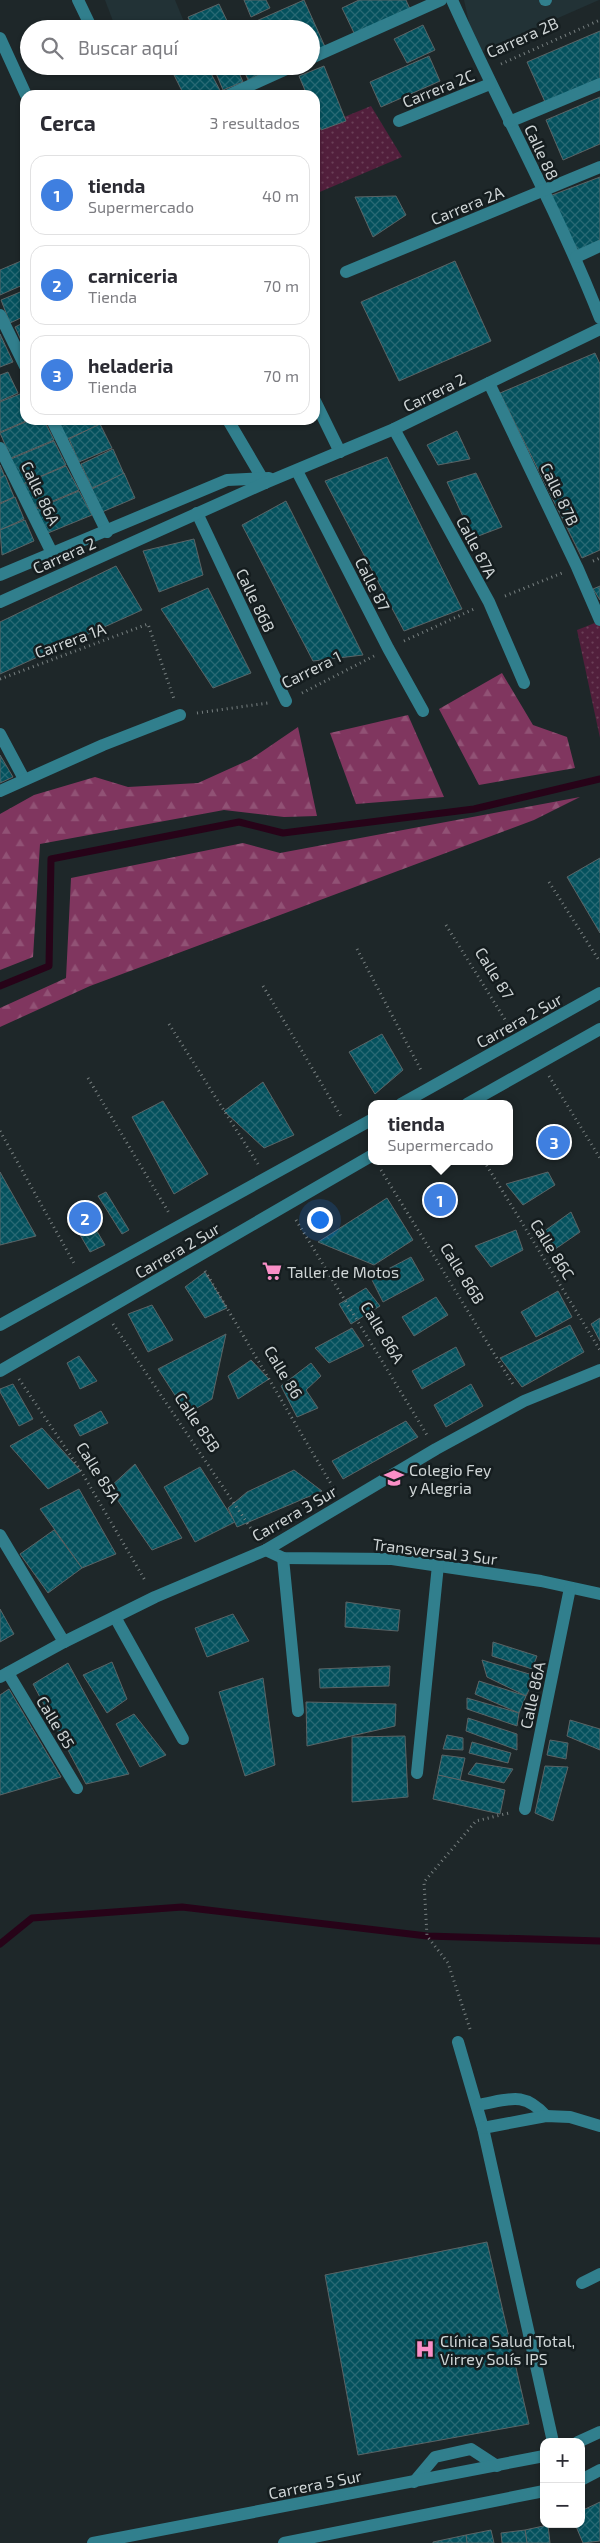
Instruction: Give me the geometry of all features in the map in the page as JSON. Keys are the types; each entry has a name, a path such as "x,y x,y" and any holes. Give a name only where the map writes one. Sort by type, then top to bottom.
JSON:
{"street":[{"path":"78,0 88,20"},
{"path":"320,54 441,0"},
{"name":"Calle 88","path":"452,0 490,84 576,257 600,318"},
{"path":"0,38 24,90"},
{"path":"240,90 273,75"},
{"name":"Carrera 2C","path":"399,121 490,84"},
{"path":"509,122 600,84"},
{"name":"Carrera 2A","path":"346,272 600,167"},
{"path":"576,257 600,246"},
{"path":"0,315 20,356"},
{"name":"Carrera 2","path":"0,574 107,532 227,480 263,480 297,471 394,428 600,329"},
{"name":"Calle 87B","path":"489,383 577,567 600,620"},
{"path":"320,411 340,452"},
{"path":"54,425 107,532"},
{"path":"231,425 263,480"},
{"name":"Calle 87A","path":"394,428 488,602 524,684"},
{"name":"Calle 86A","path":"0,448 52,553"},
{"name":"Calle 87","path":"297,471 388,648 423,711"},
{"name":"Carrera 2","path":"0,602 197,513 263,480"},
{"name":"Calle 86B","path":"197,513 286,701"},
{"path":"0,791 103,745 180,715"},
{"path":"0,734 24,779"},
{"name":"Carrera 2 Sur","path":"409,1100 600,993"},
{"path":"474,1100 600,1029"},
{"name":"Carrera 2 Sur","path":"0,1325 368,1122"},
{"name":"Carrera 2 Sur","path":"5,1369 368,1158"},
{"name":"Carrera 3 Sur","path":"4,1675 64,1642 155,1597 266,1550 436,1449 524,1401 600,1370"},
{"path":"0,1535 64,1642"},
{"name":"Transversal 3 Sur","path":"266,1550 283,1558 392,1559 600,1594"},
{"path":"283,1558 298,1711"},
{"path":"417,1773 438,1566"},
{"name":"Calle 86A","path":"525,1809 570,1588"},
{"path":"115,1617 183,1739"},
{"name":"Calle 85","path":"4,1675 77,1788"},
{"path":"458,2042 483,2128 552,2438"},
{"path":"477,2105 524,2099 534,2103 546,2116"},
{"path":"483,2128 546,2116 570,2117 600,2126"},
{"path":"582,2283 600,2274"},
{"path":"585,2439 600,2432"},
{"path":"414,2482 435,2457 471,2449 497,2466"},
{"name":"Carrera 5 Sur","path":"101,2542 540,2457"},
{"path":"585,2478 600,2470"},
{"path":"284,2543 540,2492"}],"path":[{"name":"Carrera 2B","path":"484,71 600,20"},
{"name":"Carrera 1","path":"180,715 286,701 388,648 488,602 600,558"},
{"name":"Carrera 1A","path":"0,679 148,624 180,715"},
{"path":"549,882 600,962"},
{"name":"Calle 87","path":"446,925 517,1039"},
{"path":"356,949 431,1088"},
{"path":"263,986 350,1131"},
{"path":"169,1024 266,1177"},
{"path":"540,1062 600,1158"},
{"path":"88,1078 177,1226"},
{"path":"0,1131 83,1278"},
{"name":"Calle 86C","path":"486,1165 600,1350"},
{"name":"Calle 86B","path":"380,1170 524,1401"},
{"name":"Calle 86A","path":"287,1204 436,1449"},
{"name":"Calle 86","path":"197,1257 343,1504"},
{"name":"Calle 85B","path":"104,1311 266,1550"},
{"name":"Calle 85A","path":"5,1369 81,1472 155,1597"},
{"path":"472,2035 463,2001 448,1962 427,1936 424,1882 476,1821 525,1809"}],"shaded area":[{"path":"105,0 175,0 183,20 113,20"},
{"path":"464,0 599,0 476,54"},
{"path":"371,106 402,157 320,192 320,127"},
{"path":"600,621 600,738 577,630"}],"green space":[{"path":"502,673 533,725 567,737 575,768 479,785 439,709"},
{"path":"408,715 444,797 356,804 330,733"},
{"path":"298,727 317,816 284,817 224,810 40,844 33,957 0,970 0,814 34,795 95,777 128,787 198,783 251,759"},
{"path":"580,797 534,820 90,986 0,1027 0,1008 66,978 71,878 243,843 280,853"}],"building":[{"path":"244,0 266,0 270,8 251,17"},
{"path":"304,0 313,20 259,20"},
{"path":"359,0 406,0 410,9 355,35 342,8"},
{"path":"219,4 227,20 189,20 188,17"},
{"path":"423,25 435,50 407,63 394,39"},
{"path":"600,31 600,79 545,102 527,62"},
{"path":"320,36 326,49 320,52"},
{"path":"429,56 440,81 381,107 370,82"},
{"path":"324,66 346,121 321,130 320,90 305,90 299,76 320,75 320,68"},
{"path":"174,75 212,75 220,90 182,90"},
{"path":"217,75 240,75 243,82 223,90"},
{"path":"246,75 258,75 248,80"},
{"path":"600,97 600,144 563,160 546,120"},
{"path":"600,177 600,240 578,251 547,197"},
{"path":"396,196 406,215 373,237 355,197"},
{"path":"20,261 20,286 0,295 0,270"},
{"path":"455,261 491,341 399,381 361,302"},
{"path":"20,292 20,318 10,323 1,300"},
{"path":"20,324 20,338 15,327"},
{"path":"0,334 13,362 0,367"},
{"path":"595,353 600,364 600,550 582,558 500,393"},
{"path":"8,372 18,393 0,401 0,375"},
{"path":"20,394 20,423 0,432 0,402"},
{"path":"20,424 46,425 54,440 11,458 0,433"},
{"path":"60,425 99,425 67,439"},
{"path":"100,425 112,448 79,462 69,439"},
{"path":"457,431 470,459 438,465 427,445"},
{"path":"54,441 66,465 23,484 11,459"},
{"path":"113,449 124,474 92,488 81,464"},
{"path":"387,457 462,609 404,631 325,481"},
{"path":"0,465 5,477 0,479"},
{"path":"66,466 79,490 36,508 23,484"},
{"path":"124,473 135,498 102,512 92,489"},
{"path":"476,473 502,527 473,538 447,482"},
{"path":"5,475 14,497 0,503 0,478"},
{"path":"79,491 92,515 48,533 36,509"},
{"path":"15,497 24,519 0,530 0,504"},
{"path":"286,501 363,655 313,661 242,525"},
{"path":"25,520 34,541 2,555 0,530"},
{"path":"194,539 203,575 159,592 143,551"},
{"path":"116,566 142,610 0,674 0,622"},
{"path":"600,586 600,600 593,589"},
{"path":"208,588 251,673 213,688 161,609"},
{"path":"0,755 13,777 0,783"},
{"path":"600,858 600,933 567,877"},
{"path":"382,1034 403,1070 375,1094 349,1052"},
{"path":"263,1082 294,1135 264,1148 224,1111"},
{"path":"163,1101 208,1174 174,1194 132,1117"},
{"path":"0,1172 36,1236 0,1245"},
{"path":"548,1172 555,1185 523,1205 506,1184"},
{"path":"106,1192 129,1230 122,1234 98,1196"},
{"path":"387,1198 413,1240 374,1265 318,1242"},
{"path":"571,1212 580,1232 548,1254 540,1234"},
{"path":"87,1214 105,1245 90,1252 72,1221"},
{"path":"516,1230 523,1250 491,1267 475,1246"},
{"path":"411,1257 424,1280 383,1302 371,1278"},
{"path":"205,1272 227,1308 205,1318 185,1287"},
{"path":"366,1288 380,1306 351,1324 339,1304"},
{"path":"558,1291 572,1317 536,1337 521,1312"},
{"path":"436,1297 448,1315 414,1336 402,1317"},
{"path":"152,1305 173,1340 148,1352 128,1314"},
{"path":"600,1318 600,1341 591,1324"},
{"path":"570,1325 584,1352 522,1387 500,1358"},
{"path":"352,1328 364,1346 329,1363 315,1348"},
{"path":"226,1334 212,1399 187,1414 158,1369"},
{"path":"456,1347 465,1365 422,1389 412,1371"},
{"path":"79,1356 97,1381 80,1389 67,1363"},
{"path":"251,1360 269,1379 238,1399 228,1376"},
{"path":"311,1363 321,1376 306,1390 318,1408 297,1417 281,1386"},
{"path":"13,1384 33,1419 19,1426 0,1392 0,1389"},
{"path":"471,1384 483,1406 446,1427 434,1405"},
{"path":"101,1411 108,1423 80,1436 74,1425"},
{"path":"406,1421 418,1437 343,1479 332,1461"},
{"path":"42,1428 81,1471 48,1489 10,1446"},
{"path":"135,1464 182,1538 152,1550 109,1488"},
{"path":"200,1467 235,1522 195,1542 164,1487"},
{"path":"294,1470 322,1491 237,1527 228,1508 247,1492"},
{"path":"79,1489 116,1554 82,1568 40,1509"},
{"path":"54,1530 82,1568 48,1593 20,1554"},
{"path":"346,1602 400,1610 398,1631 345,1627"},
{"path":"0,1609 14,1634 0,1642"},
{"path":"233,1614 249,1641 207,1657 195,1628"},
{"path":"493,1642 537,1656 532,1669 492,1656"},
{"path":"482,1660 536,1676 526,1696 487,1677"},
{"path":"112,1662 127,1699 107,1713 83,1675"},
{"path":"68,1663 129,1774 86,1784 33,1684"},
{"path":"390,1666 389,1686 320,1688 319,1669"},
{"path":"263,1678 275,1765 245,1776 219,1692"},
{"path":"479,1681 526,1696 519,1713 475,1694"},
{"path":"9,1689 61,1777 0,1795 0,1695"},
{"path":"467,1698 519,1713 517,1726 467,1709"},
{"path":"306,1702 396,1704 395,1726 307,1746"},
{"path":"134,1714 166,1755 140,1767 116,1724"},
{"path":"468,1718 517,1734 517,1750 466,1731"},
{"path":"570,1720 600,1729 600,1750 567,1736"},
{"path":"447,1735 463,1738 463,1750 443,1749"},
{"path":"405,1736 408,1797 352,1802 352,1737"},
{"path":"550,1740 568,1743 566,1759 547,1755"},
{"path":"472,1742 511,1753 508,1763 469,1753"},
{"path":"442,1755 465,1758 460,1780 438,1775"},
{"path":"476,1763 513,1769 504,1783 468,1774"},
{"path":"545,1766 568,1767 553,1821 535,1813"},
{"path":"438,1775 505,1790 500,1814 433,1799"},
{"name":"Clínica Salud Total, Virrey Solís IPS","path":"487,2242 529,2424 358,2455 325,2275"},
{"path":"600,2502 600,2541 583,2543 577,2528 585,2528 585,2509"},
{"path":"540,2527 548,2528 550,2543 527,2543 525,2530"},
{"path":"491,2530 494,2543 467,2543 466,2535"},
{"path":"525,2530 527,2543 502,2543 501,2533"},
{"path":"466,2535 467,2543 433,2543 433,2542"}],"waterway":[{"path":"0,986 49,966 51,859 239,822 283,833 474,809 600,779"},
{"path":"0,1944 32,1918 182,1907 427,1936 600,1941"}],"place":[{"name":"heladeria","path":"554,1142"},
{"name":"tienda","path":"440,1200"},
{"name":"carniceria","path":"85,1218"},
{"name":"Taller de Motos","path":"272,1271"},
{"name":"Colegio Fey y Alegria","path":"394,1478"},
{"name":"Clínica Salud Total, Virrey Solís IPS","path":"425,2349"}]}
